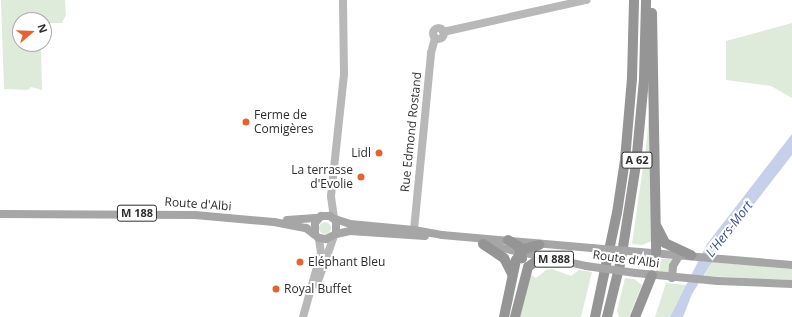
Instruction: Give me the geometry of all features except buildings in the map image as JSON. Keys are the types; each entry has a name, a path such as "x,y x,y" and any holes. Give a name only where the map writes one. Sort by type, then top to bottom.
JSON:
{"highway":[{"name":"A 62","path":"595,317 617,214 630,114 634,0"},
{"name":"A 62","path":"607,317 622,252 636,164 644,79 646,0"},
{"path":"652,0 656,253"},
{"path":"588,317 609,231 617,214"},
{"path":"656,225 665,243 691,255"},
{"path":"508,240 516,244 521,252 523,261 520,292 515,317"},
{"path":"483,244 506,259 513,278"},
{"path":"504,317 516,260 521,252 540,245"},
{"path":"520,292 528,267 542,257"},
{"path":"635,317 652,275"}],"main road":[{"path":"309,298 319,281 338,226 335,219 331,196 344,74 344,0"},
{"name":"Rue Edmond Rostand","path":"414,230 431,53 435,38 432,33 434,29 440,28 443,32 586,0"},
{"path":"303,317 322,251 314,223 320,217 331,196"},
{"name":"Route d'Albi","path":"0,214 165,214 274,222 304,227 317,235"},
{"path":"320,217 335,219"},
{"name":"Route d'Albi","path":"274,222 320,217"},
{"name":"Route d'Albi","path":"335,219 350,224 414,230 460,237 679,256 691,255 792,265"},
{"name":"Route d'Albi","path":"335,235 350,231 442,235"},
{"path":"317,235 326,240 335,235"},
{"name":"Route d'Albi","path":"460,237 483,244 586,266 675,278 792,284"},
{"path":"675,278 673,266 679,256"}],"green space":[{"path":"1,0 65,0 66,15 62,23 52,23 52,12 12,12 12,52 41,52 42,90 31,87 28,90 4,89"},
{"path":"792,23 792,98 771,86 726,80 726,41"},
{"path":"650,97 652,241 642,245 632,244 647,139"},
{"path":"323,222 327,222 331,228 327,234 323,234 319,230 319,226"},
{"path":"659,259 673,259 669,273 656,271"},
{"path":"712,262 792,269 792,280 704,276"},
{"path":"552,269 571,276 579,270 592,272 581,317 520,317 528,278 531,275 536,278 546,270"},
{"path":"625,278 634,279 642,285 629,317 619,317 617,311"},
{"path":"666,283 687,285 670,317 655,317"}],"water":[{"name":"L'Hers-Mort","path":"792,134 792,155 724,243 692,294 683,317 670,317 707,244"}],"place":[{"name":"Ferme de Comigères","path":"246,122"},
{"name":"Lidl","path":"379,153"},
{"name":"La terrasse d'Evolie","path":"361,177"},
{"name":"Eléphant Bleu","path":"300,262"},
{"name":"Royal Buffet","path":"276,289"}]}
